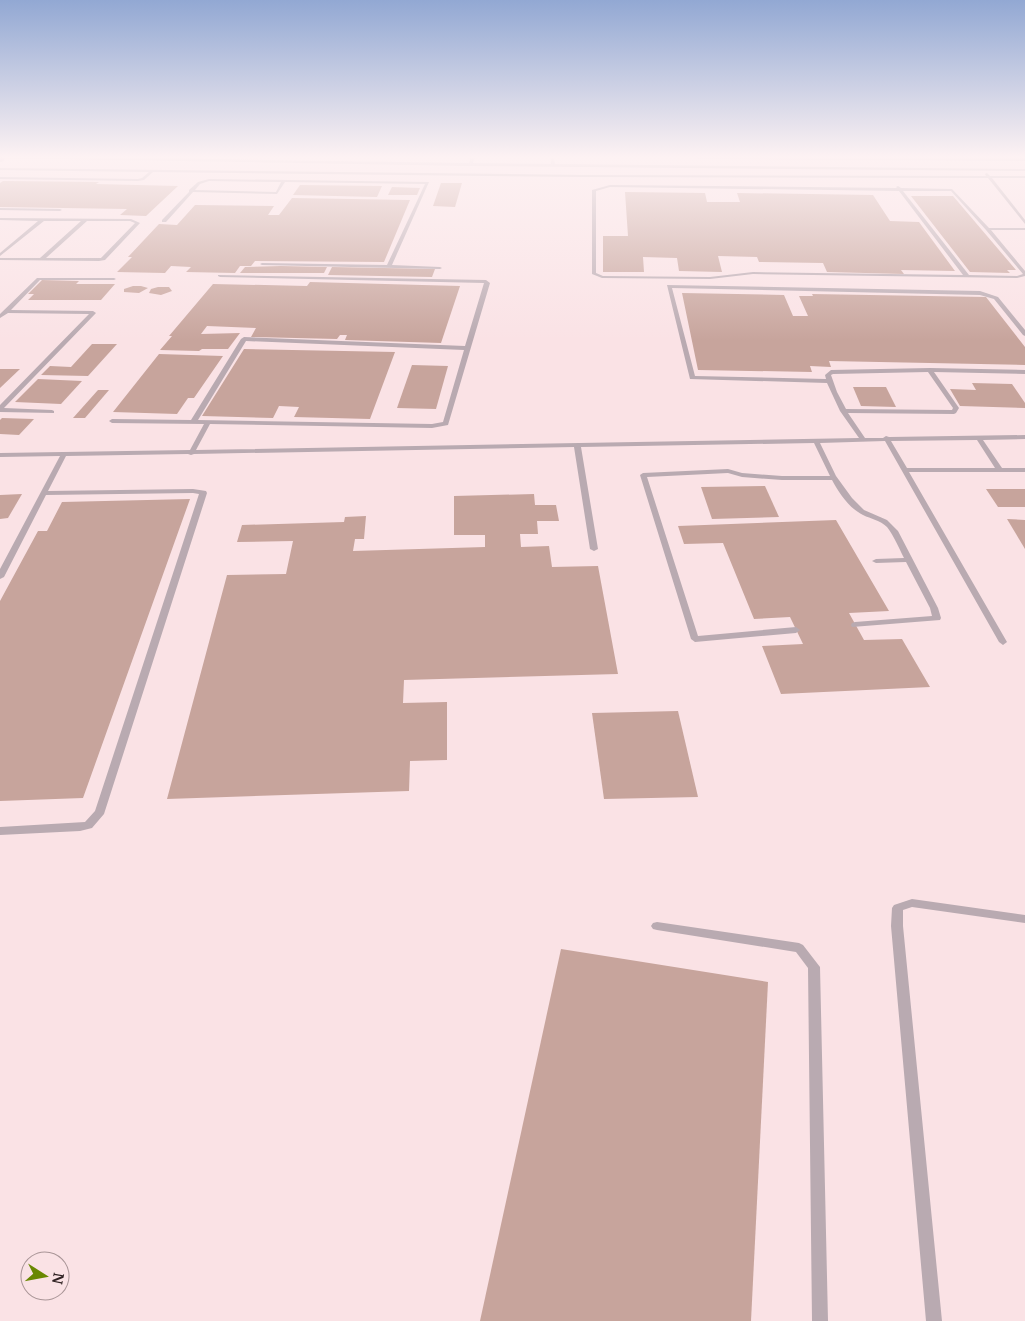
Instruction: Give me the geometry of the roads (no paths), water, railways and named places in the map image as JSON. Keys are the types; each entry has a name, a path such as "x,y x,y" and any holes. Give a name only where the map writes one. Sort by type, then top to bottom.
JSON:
{"lane":[{"path":"164,221 167,218"},
{"path":"389,266 412,218"},
{"path":"594,218 594,274 612,278 710,278 753,273 1017,277 1025,274 978,218"},
{"path":"921,218 967,276"},
{"path":"0,223 3,219 131,220 138,223 103,259 0,259"},
{"path":"0,255 43,219"},
{"path":"41,260 85,220"},
{"path":"988,229 1025,229"},
{"path":"262,264 440,268"},
{"path":"112,421 207,424 440,426 446,424 486,282 220,276"},
{"path":"0,316 39,279 114,279"},
{"path":"829,381 692,378 670,286 980,293 996,298 1025,334"},
{"path":"0,410 93,313 7,311"},
{"path":"193,423 244,339 467,348"},
{"path":"843,411 954,412 956,408 930,370"},
{"path":"862,439 843,411 829,381 828,375 831,372 930,370 1025,372"},
{"path":"0,410 52,412"},
{"path":"191,453 207,424"},
{"path":"978,436 1000,470"},
{"path":"0,455 191,453 978,436 1025,437"},
{"path":"886,438 1003,642"},
{"path":"816,440 834,478 857,508 887,522 934,608 937,618 855,625"},
{"path":"577,445 594,550"},
{"path":"0,577 64,454"},
{"path":"905,470 1025,470"},
{"path":"796,630 695,639 642,475 728,471 742,475 782,478 834,478"},
{"path":"0,831 80,827 88,825 100,812 203,493 193,491 44,493"},
{"path":"876,561 908,560"},
{"path":"934,1321 897,926 898,908 912,903 1025,919"},
{"path":"657,926 799,948 814,968 820,1321"}]}
